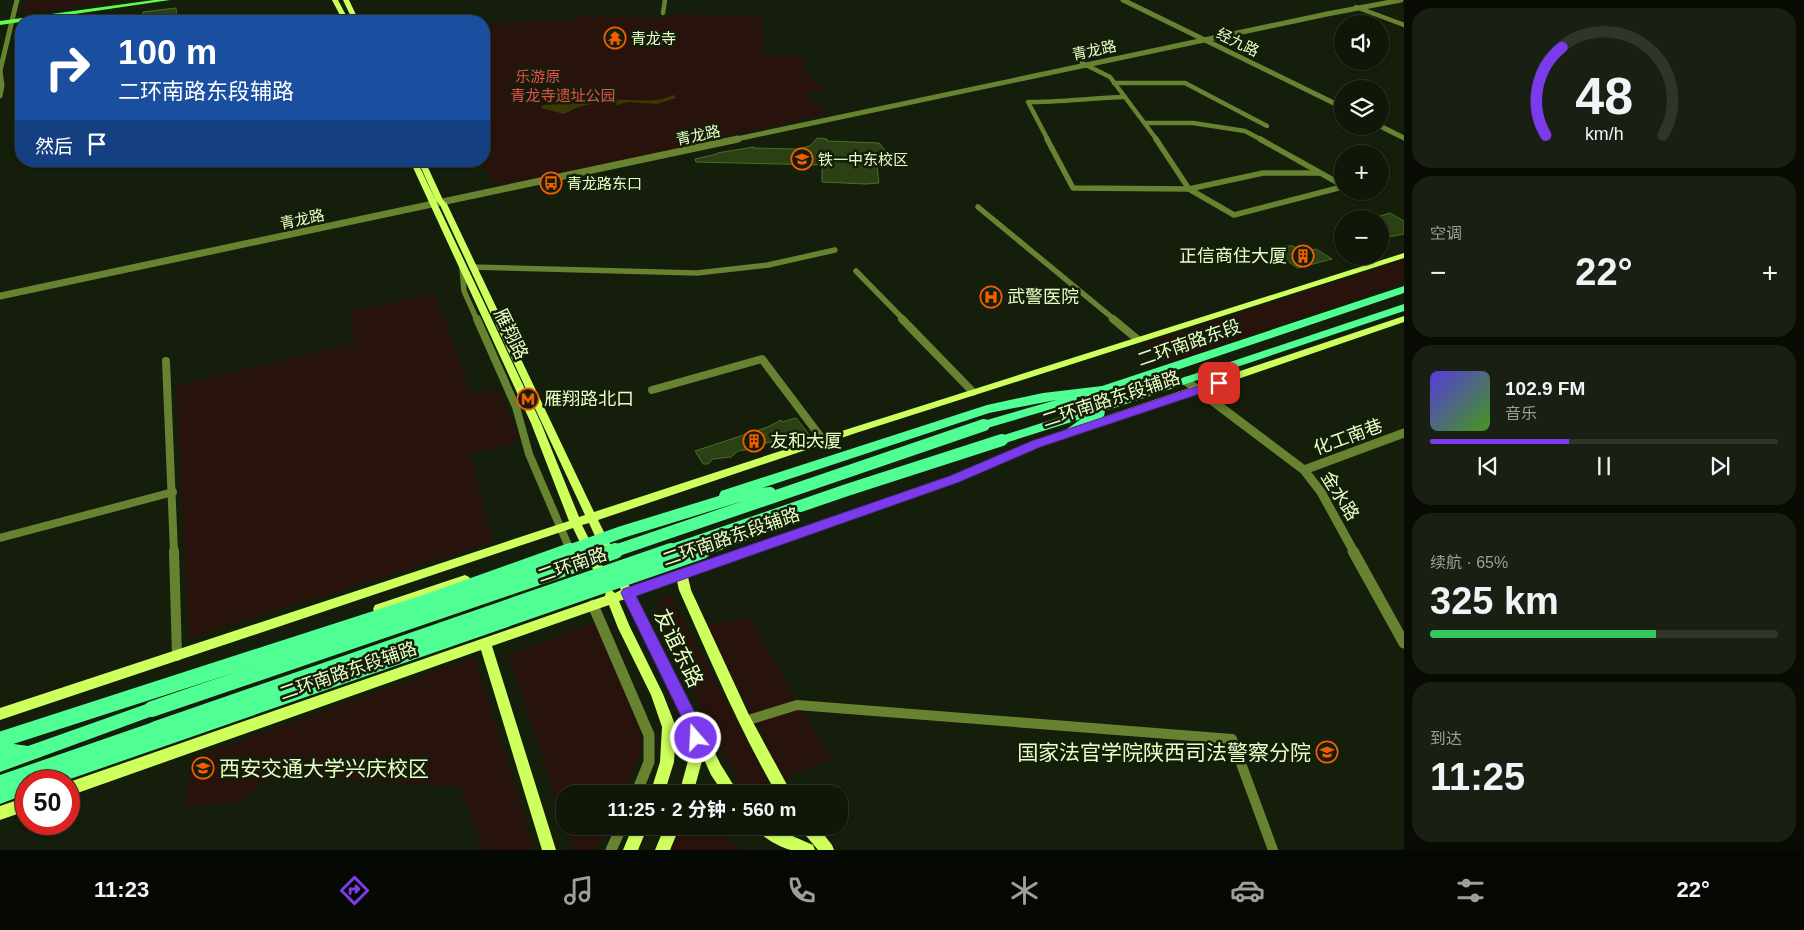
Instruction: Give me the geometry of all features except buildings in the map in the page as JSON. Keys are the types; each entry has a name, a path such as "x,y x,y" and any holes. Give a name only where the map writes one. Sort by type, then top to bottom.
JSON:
{"highway":[{"name":"二环南路东段","path":"984,425 1105,390 1404,289"},
{"name":"二环南路东段","path":"1002,440 1186,381 1404,307"},
{"path":"584,540 987,409 1044,397 1105,390"},
{"path":"1066,434 1119,402"},
{"name":"二环南路","path":"0,764 152,709 984,425"},
{"name":"二环南路","path":"0,783 847,490 1002,440"},
{"path":"0,738 420,604 622,532 704,506 739,496 794,490"},
{"path":"72,770 694,554 777,522 847,490"},
{"path":"0,750 30,753"},
{"path":"0,795 15,790"}],"main road":[{"path":"46,15 148,0"},
{"path":"51,15 167,0"},
{"path":"335,0 343,15"},
{"path":"346,0 353,15"},
{"path":"0,22 15,20"},
{"name":"雁翔路","path":"416,167 436,203 591,519"},
{"name":"雁翔路","path":"423,167 436,203"},
{"path":"0,714 824,440 1404,255"},
{"name":"雁翔路","path":"467,267 536,423 576,524 657,694 669,727 667,762 660,785"},
{"name":"二环南路东段辅路","path":"80,785 954,479 1036,444 1404,319"},
{"name":"友谊东路","path":"591,519 690,719 716,770 726,785"},
{"path":"0,738 584,540"},
{"path":"682,574 685,590 745,721 779,785"},
{"path":"485,643 549,850"},
{"path":"689,785 697,747 690,719"},
{"path":"0,814 15,808"},
{"path":"630,850 637,835"},
{"path":"662,850 669,835"},
{"path":"814,835 827,850"},
{"path":"776,836 788,850"},
{"path":"776,836 808,850"}],"street":[{"path":"0,96 2,85 0,71 17,0"},
{"path":"663,13 666,0"},
{"name":"经九路","path":"1123,0 1334,98"},
{"name":"经九路","path":"1131,0 1334,104"},
{"name":"青龙路","path":"1358,8 1387,0"},
{"name":"青龙路","path":"0,296 1207,39 1401,0"},
{"path":"1358,8 1404,25"},
{"path":"1084,65 1110,78 1145,123 1189,189 1234,215 1334,188"},
{"path":"1114,83 1185,83 1267,126"},
{"path":"1125,97 1090,98 1066,102 1028,102 1073,188 1189,189 1263,173 1320,173"},
{"path":"1145,123 1193,123 1245,131 1334,181"},
{"path":"1389,124 1404,131"},
{"path":"1389,130 1404,138"},
{"name":"青龙路","path":"0,292 436,203"},
{"path":"978,207 1138,339"},
{"path":"639,785 648,762 648,735 529,454 516,407 464,291 467,267 697,273 768,265 835,250"},
{"path":"856,271 973,392"},
{"path":"652,390 762,359 824,440"},
{"path":"166,361 173,492 177,656"},
{"name":"金水路","path":"1186,381 1304,470 1321,492 1404,643"},
{"name":"化工南巷","path":"1304,470 1404,433"},
{"path":"0,538 173,492"},
{"path":"745,721 797,705 1232,739 1273,850"},
{"path":"611,850 618,835"}],"green space":[{"path":"25,0 121,0 22,14"},
{"name":"青龙寺遗址公园","path":"673,14 762,17 764,55 805,57 803,72 825,89 804,94 829,113 662,152 494,186 483,167 490,167 490,24 575,19 577,16 662,18"},
{"path":"1404,260 1404,282 1170,363 1143,344 1389,265"},
{"path":"435,293 471,394 499,391 520,441 470,455 493,542 189,638 176,386 355,343 350,312"},
{"path":"670,594 770,785 740,785 656,621 660,601"},
{"path":"749,617 830,759 784,779 707,625"},
{"path":"599,621 641,725 641,751 627,785 556,785 556,798 509,654"},
{"path":"475,657 534,846 524,850 483,850 460,787 302,777 269,778 237,803 183,806 193,758"},
{"path":"568,835 603,835 595,850 573,850"},
{"path":"676,835 728,835 740,850 669,850"}],"shaded area":[{"path":"674,95 676,98 657,104 628,102 617,105 599,102 578,107 564,114 541,108 543,105 604,100 657,100"}],"place":[{"name":"青龙寺","path":"615,38"},
{"name":"铁一中东校区","path":"802,159"},
{"name":"青龙路东口","path":"551,183"},
{"name":"正信商住大厦","path":"1303,256"},
{"name":"武警医院","path":"991,297"},
{"name":"雁翔路北口","path":"528,399"},
{"name":"友和大厦","path":"754,441"},
{"name":"国家法官学院陕西司法警察分院","path":"1327,752"},
{"name":"西安交通大学兴庆校区","path":"203,768"}],"route":[{"path":"696,738 690,719 628,593 954,479 1036,444 1219,383"}],"park label":[{"name":"乐游原","path":"538,76"}]}
